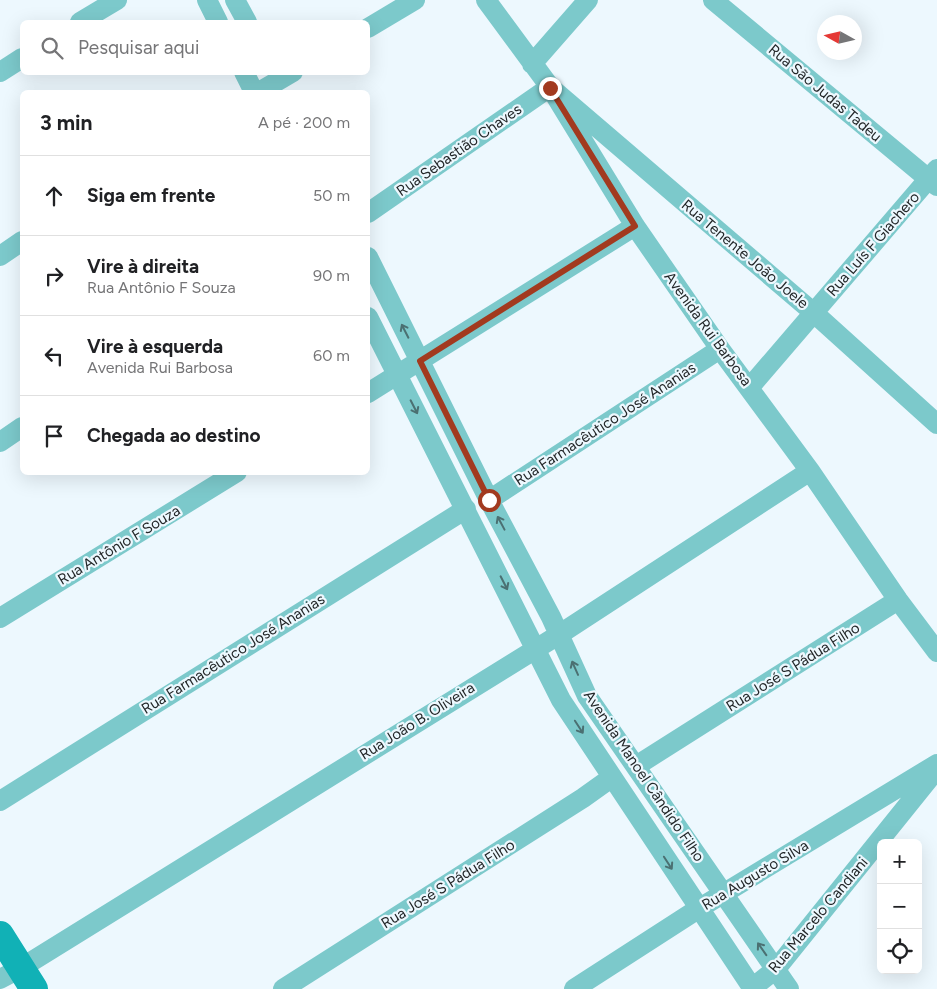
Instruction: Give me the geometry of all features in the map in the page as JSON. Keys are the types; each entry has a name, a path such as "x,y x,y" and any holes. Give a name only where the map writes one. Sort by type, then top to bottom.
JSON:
{"street":[{"path":"83,20 117,0"},
{"path":"207,0 217,20"},
{"path":"236,0 246,20"},
{"path":"370,27 415,0"},
{"name":"Avenida Rui Barbosa","path":"486,0 550,88 635,226 720,349 750,387 898,600 937,652"},
{"path":"532,64 588,0"},
{"name":"Rua São Judas Tadeu","path":"713,0 934,178"},
{"path":"0,72 20,59"},
{"path":"246,75 253,90"},
{"path":"263,90 282,80"},
{"name":"Rua Sebastião Chaves","path":"370,212 550,88"},
{"name":"Rua Tenente João Joele","path":"550,88 814,313 937,424"},
{"name":"Rua Luís F Giachero","path":"750,387 934,178"},
{"path":"370,392 635,226"},
{"path":"0,256 20,242"},
{"name":"Avenida Manoel Cândido Filho","path":"370,261 489,500 560,634 587,696 789,989"},
{"name":"Avenida Manoel Cândido Filho","path":"370,321 536,647 561,700 698,909 753,989"},
{"name":"Rua Farmacêutico José Ananias","path":"489,500 720,349"},
{"path":"0,442 20,428"},
{"name":"Rua João B. Oliveira","path":"18,979 536,647 560,634 810,471"},
{"name":"Rua Antônio F Souza","path":"0,618 232,475"},
{"name":"Rua Farmacêutico José Ananias","path":"0,801 466,510"},
{"name":"Rua José S Pádua Filho","path":"636,766 898,600"},
{"name":"Rua Augusto Silva","path":"574,989 698,909 937,764"},
{"name":"Rua Marcelo Candiani","path":"753,989 776,969 937,768"},
{"name":"Rua José S Pádua Filho","path":"283,989 583,798 611,778"},
{"path":"0,935 18,979"}],"route":[{"path":"489,500 420,361 635,226 550,88"}]}
